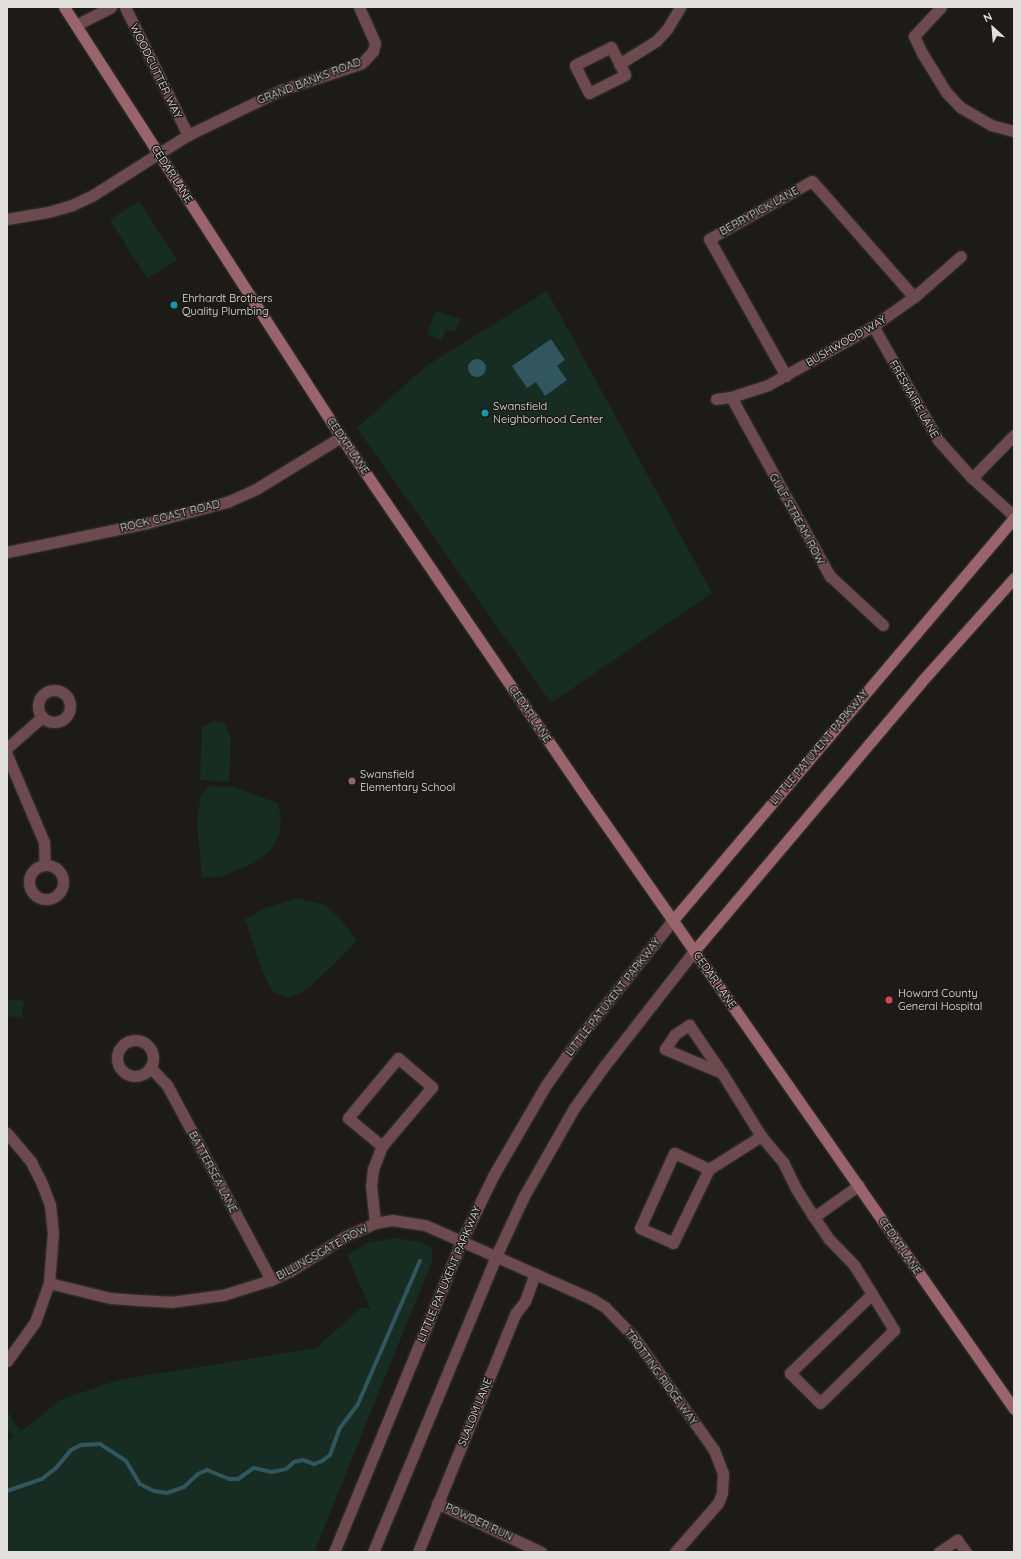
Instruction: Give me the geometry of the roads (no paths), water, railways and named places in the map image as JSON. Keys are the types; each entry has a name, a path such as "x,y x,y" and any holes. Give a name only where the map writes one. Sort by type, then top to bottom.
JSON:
{"main road":[{"name":"CEDAR LANE","path":"64,7 341,437 672,920 859,1185 1014,1409"},
{"name":"LITTLE PATUXENT PARKWAY","path":"672,920 1014,517"},
{"path":"694,951 921,682 1014,578"}],"street":[{"path":"76,25 111,7"},
{"name":"WOODCUTTER WAY","path":"125,7 188,135"},
{"name":"GRAND BANKS ROAD","path":"7,219 48,212 72,205 93,195 188,135 282,90 362,63 373,51 375,43 359,7"},
{"path":"619,64 656,41 667,29 680,7"},
{"path":"941,7 914,36 922,52 946,92 960,107 991,125 1014,131"},
{"path":"611,47 619,64 625,74 589,93 575,65 611,47"},
{"name":"BERRYPICK LANE","path":"786,376 709,239 812,181 914,297"},
{"name":"BUSHWOOD WAY","path":"716,399 731,397 786,376 873,326 914,297 961,256"},
{"name":"FRESHAIRE LANE","path":"873,326 924,418 954,459 1014,517"},
{"name":"GULF STREAM ROW","path":"731,397 830,576 883,625"},
{"path":"972,478 1014,435"},
{"name":"ROCK COAST ROAD","path":"7,552 161,520 227,502 256,489 341,437"},
{"path":"7,748 42,717"},
{"path":"7,755 44,842 44,865"},
{"name":"LITTLE PATUXENT PARKWAY","path":"334,1552 461,1242 517,1132 546,1085 584,1032 672,920"},
{"path":"373,1552 496,1256 524,1196 574,1108 633,1027 694,951"},
{"path":"722,1073 665,1049 675,1034 689,1025 722,1073 761,1136 783,1162 795,1187 814,1217 830,1239 854,1265 872,1294 894,1330 820,1403 790,1373 872,1294"},
{"path":"375,1223 372,1187 373,1169 382,1146 432,1087 398,1058 348,1118 382,1146"},
{"name":"BATTERSEA LANE","path":"150,1067 167,1085 271,1280"},
{"path":"7,1133 31,1162 50,1205 53,1232 49,1283 35,1322 7,1361"},
{"path":"709,1169 674,1153 640,1228 673,1243 709,1169 761,1136"},
{"path":"814,1217 859,1185"},
{"name":"BILLINGSGATE ROW","path":"49,1283 110,1298 171,1302 223,1296 271,1280 306,1263 346,1236 375,1223 392,1220 425,1225 496,1256"},
{"name":"TROTTING RIDGE WAY","path":"496,1256 592,1299 618,1319 633,1336 714,1450 723,1473 722,1493 712,1513 675,1552"},
{"name":"SLALOM LANE","path":"418,1552 516,1314 525,1301 536,1274"},
{"name":"POWDER RUN","path":"437,1503 541,1552"},
{"path":"939,1552 957,1540 966,1552"}],"water":[{"path":"551,339 565,360 557,366 567,380 545,396 536,382 527,388 512,366"},
{"path":"477,359 483,362 486,368 483,374 477,377 471,374 468,368 471,362"}],"waterway":[{"path":"7,1491 42,1479 56,1468 71,1450 81,1445 100,1444 126,1461 140,1484 154,1491 167,1493 184,1487 198,1474 207,1470 229,1479 238,1479 254,1468 272,1472 286,1469 294,1462 303,1460 314,1464 322,1461 330,1455 340,1428 358,1404 420,1261"}],"place":[{"name":"Ehrhardt Brothers Quality Plumbing","path":"174,305"},
{"name":"Swansfield Neighborhood Center","path":"485,413"},
{"name":"Swansfield Elementary School","path":"352,781"},
{"name":"Howard County General Hospital","path":"889,1000"}]}
